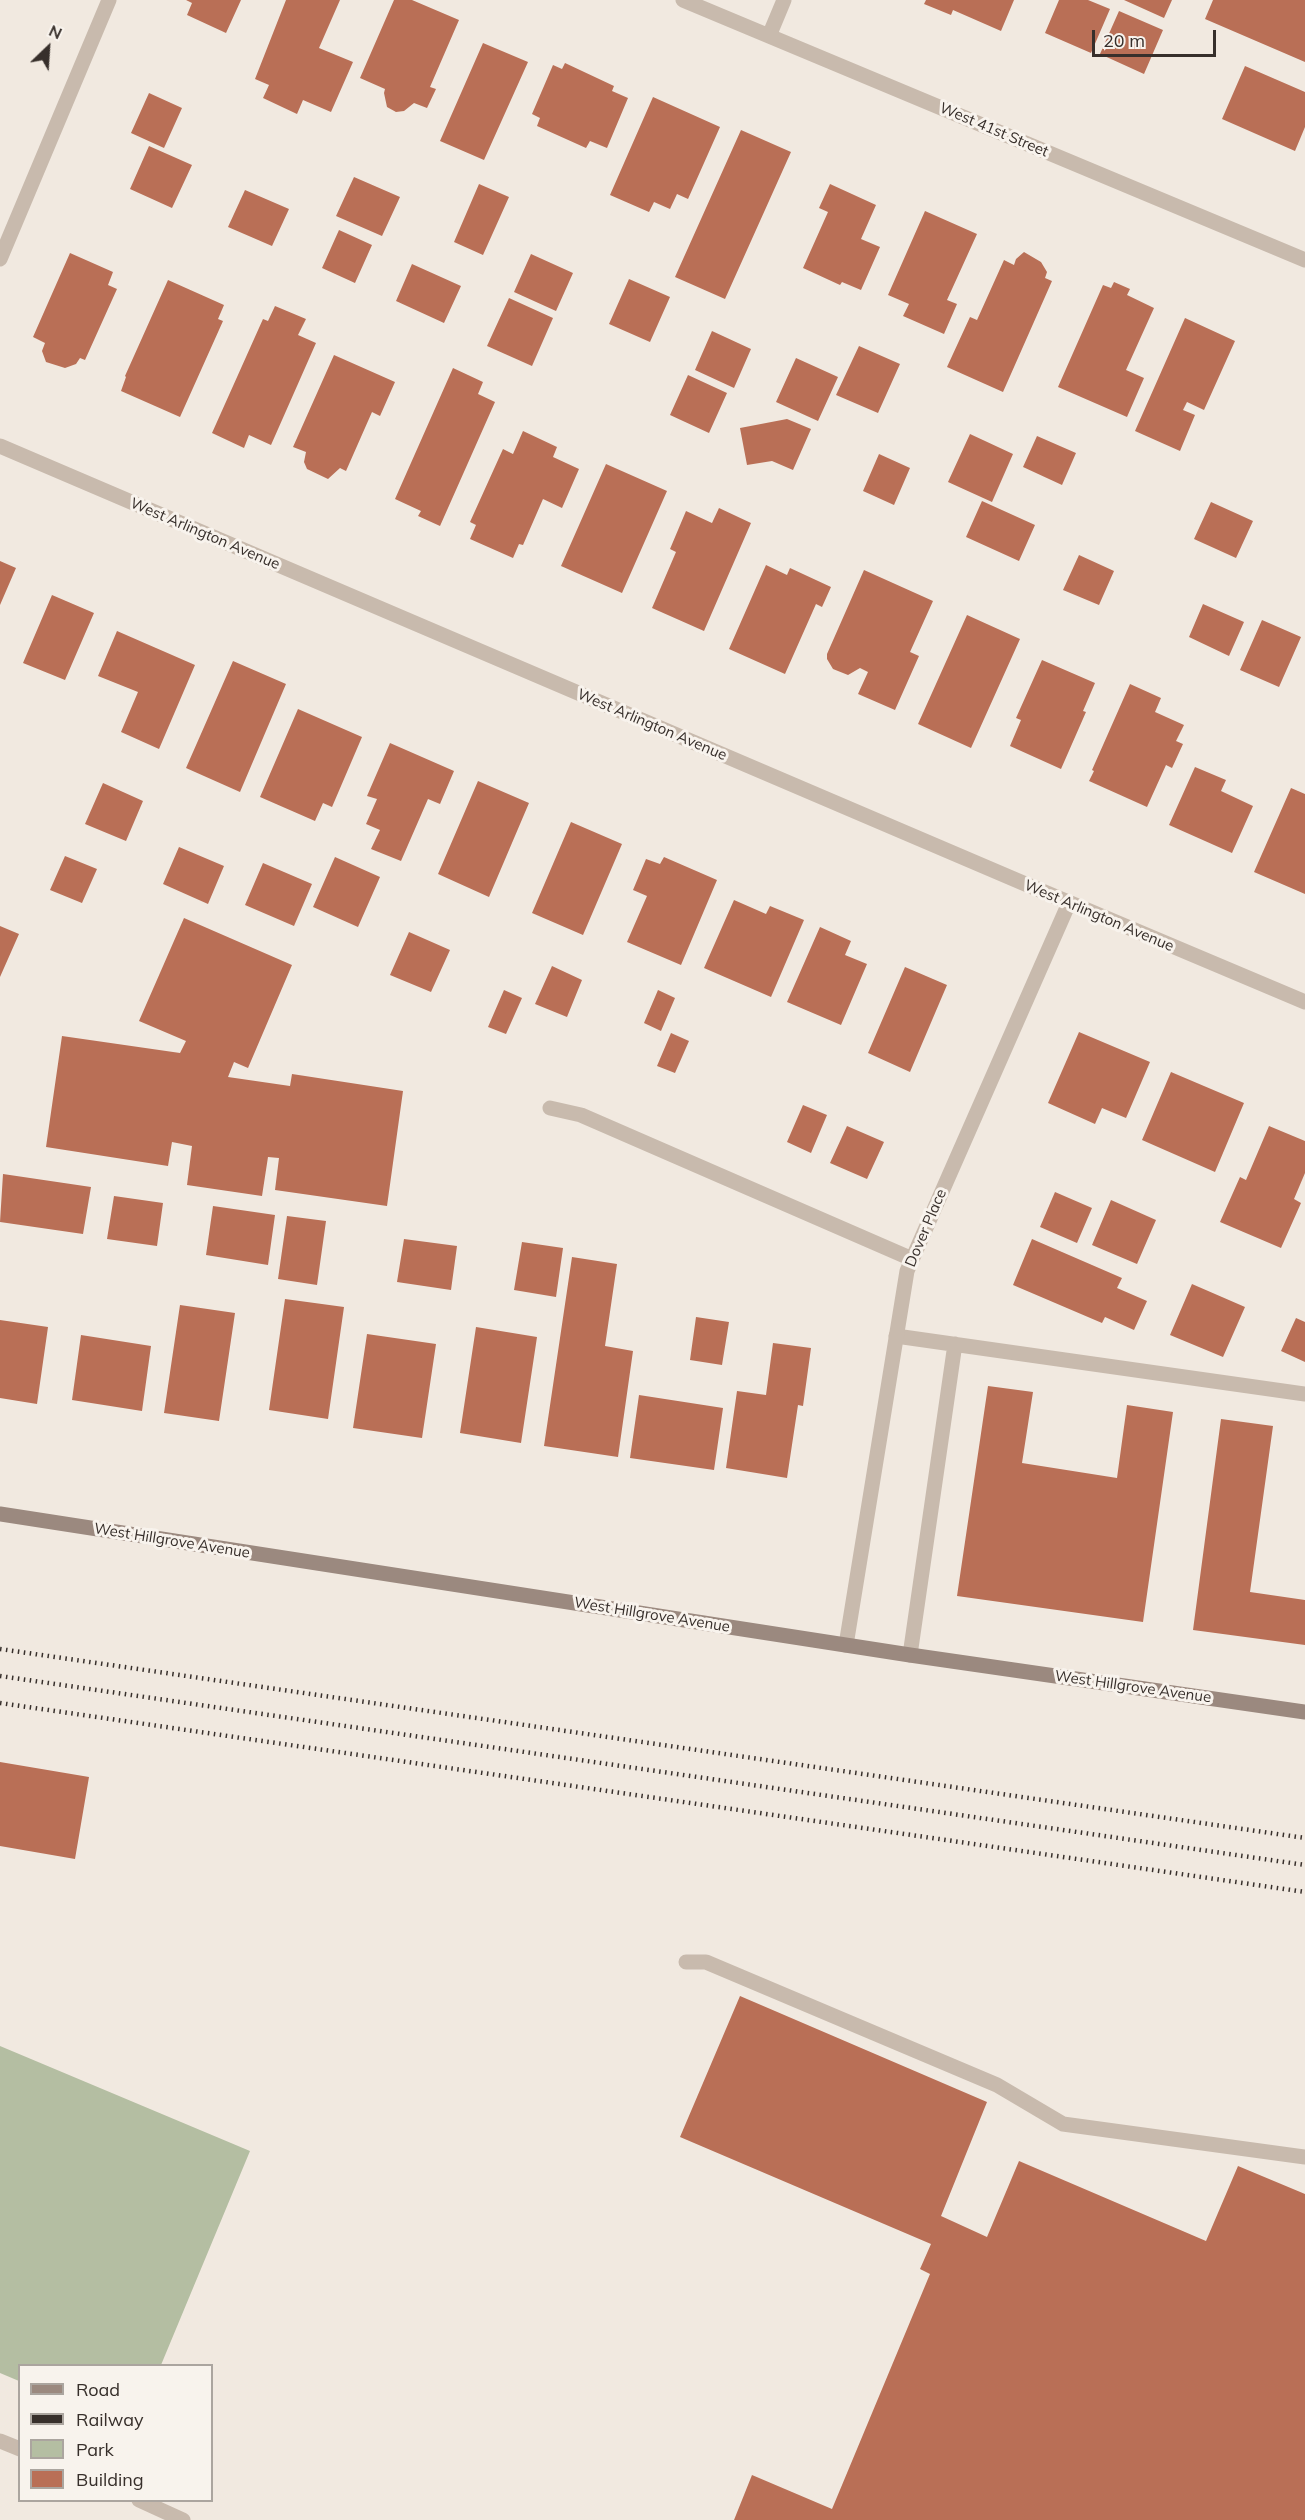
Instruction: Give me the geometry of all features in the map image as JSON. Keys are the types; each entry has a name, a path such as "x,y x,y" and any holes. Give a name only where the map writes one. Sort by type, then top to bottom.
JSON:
{"street":[{"path":"0,258 109,0"},
{"name":"West 41st Street","path":"683,0 1305,260"},
{"path":"769,36 784,0"},
{"name":"West Arlington Avenue","path":"0,446 1305,1002"},
{"name":"Dover Place","path":"846,1645 907,1271 1069,903"},
{"path":"550,1108 581,1114 912,1259"},
{"path":"896,1336 1305,1394"},
{"path":"910,1655 955,1344"},
{"name":"West Hillgrove Avenue","path":"0,1514 910,1655 1305,1712"},
{"path":"686,1962 706,1962 987,2080 1063,2124 1305,2157"},
{"path":"0,2441 18,2448"},
{"path":"142,2502 158,2515 183,2520"}],"green space":[{"path":"0,2046 250,2151 161,2364 18,2364 18,2381 0,2373"}],"building":[{"path":"186,0 241,0 226,33 187,15 192,3"},
{"path":"286,0 340,0 319,48 353,62 331,112 303,100 297,114 263,98 269,85 255,79"},
{"path":"394,0 412,0 459,20 430,87 436,89 427,108 414,103 404,111 396,112 387,107 385,89 360,78"},
{"path":"926,0 1014,0 1001,31 953,10 951,15 924,4"},
{"path":"1059,0 1088,0 1110,9 1091,53 1045,33"},
{"path":"1124,0 1172,0 1164,18"},
{"path":"1213,0 1305,0 1305,62 1205,19"},
{"path":"1119,11 1163,30 1144,74 1100,54"},
{"path":"483,43 528,62 484,160 440,141"},
{"path":"565,63 614,86 612,91 628,98 607,148 590,141 586,148 537,126 540,118 532,114 553,65 562,69"},
{"path":"1245,66 1305,92 1305,127 1295,151 1222,119"},
{"path":"149,93 182,108 164,148 131,133"},
{"path":"653,97 720,127 688,199 677,194 670,209 654,202 649,212 610,195"},
{"path":"741,130 791,152 725,299 675,277"},
{"path":"149,146 192,165 172,208 130,189"},
{"path":"354,177 400,197 382,236 336,216"},
{"path":"479,184 509,197 483,255 454,242"},
{"path":"830,184 876,205 861,239 880,247 861,290 842,282 840,285 803,268 828,212 819,208"},
{"path":"245,190 289,209 272,246 228,227"},
{"path":"925,211 977,234 947,300 957,304 944,334 903,316 909,304 888,295"},
{"path":"339,230 372,245 355,283 322,268"},
{"path":"1024,252 1041,262 1047,272 1045,278 1052,281 1003,392 947,367 970,317 977,320 1004,260 1014,265 1016,259"},
{"path":"70,253 113,272 108,285 117,289 85,360 80,358 76,364 65,368 46,362 42,351 45,343 33,337"},
{"path":"531,254 573,273 556,311 514,292"},
{"path":"412,264 461,286 444,323 396,301"},
{"path":"629,279 670,297 650,342 609,324"},
{"path":"168,280 224,305 218,319 223,321 180,417 121,391 125,376"},
{"path":"1114,282 1130,289 1127,295 1154,308 1126,370 1144,378 1127,417 1058,387 1103,285 1111,288"},
{"path":"509,298 553,318 532,366 487,346"},
{"path":"275,306 306,319 298,335 316,343 271,445 249,435 244,448 212,433 263,319 268,321"},
{"path":"1185,318 1235,341 1204,410 1187,402 1183,410 1195,415 1180,451 1135,431"},
{"path":"712,331 751,349 734,388 695,370"},
{"path":"859,346 900,364 878,413 836,395"},
{"path":"334,355 395,382 380,416 372,412 346,471 340,468 328,479 307,469 304,462 306,452 293,447"},
{"path":"796,358 838,377 818,421 776,402"},
{"path":"453,368 483,382 478,394 495,402 440,526 418,516 421,511 395,499"},
{"path":"688,375 727,393 709,433 670,415"},
{"path":"787,419 811,429 793,470 772,461 747,465 740,428"},
{"path":"523,431 557,447 553,457 579,469 562,508 543,499 523,545 519,544 513,558 470,539 476,525 470,522 503,449 513,454"},
{"path":"970,434 1013,454 992,502 948,482"},
{"path":"1037,436 1076,453 1062,485 1023,467"},
{"path":"879,454 910,468 894,505 863,491"},
{"path":"606,464 667,491 622,593 561,566"},
{"path":"982,501 1035,525 1019,561 966,537"},
{"path":"1211,502 1253,521 1236,558 1194,539"},
{"path":"719,508 751,523 704,631 652,608 676,552 670,549 686,511 712,523"},
{"path":"1079,555 1114,571 1099,605 1063,590"},
{"path":"0,561 16,568 0,605"},
{"path":"766,565 787,575 790,568 831,587 822,607 816,604 785,674 729,649"},
{"path":"864,570 933,601 910,652 919,656 895,710 858,694 868,672 860,668 848,675 833,669 827,659 827,654"},
{"path":"52,595 94,613 65,680 23,663"},
{"path":"1203,604 1244,622 1229,656 1189,637"},
{"path":"967,615 1020,639 971,748 918,724"},
{"path":"1262,620 1301,637 1279,687 1240,670"},
{"path":"117,631 195,665 159,749 121,732 138,692 98,676"},
{"path":"1042,660 1095,683 1083,711 1086,712 1061,769 1010,746 1021,720 1016,718"},
{"path":"233,661 286,684 240,792 186,768"},
{"path":"1130,684 1161,698 1155,712 1184,725 1176,741 1183,744 1172,768 1166,765 1147,807 1089,781"},
{"path":"298,709 362,737 332,807 323,803 315,821 260,797"},
{"path":"390,743 454,771 440,804 428,799 401,861 371,849 380,830 366,824 377,799 367,796"},
{"path":"1195,767 1226,780 1221,791 1253,806 1232,853 1169,825"},
{"path":"478,781 529,803 489,897 438,874"},
{"path":"103,783 143,801 126,841 85,824"},
{"path":"1291,788 1305,794 1305,894 1254,872"},
{"path":"571,822 622,844 583,935 532,913"},
{"path":"179,847 224,866 208,904 163,884"},
{"path":"65,856 97,869 82,903 50,890"},
{"path":"335,857 380,877 358,927 313,907"},
{"path":"664,857 717,880 681,965 627,942 647,896 633,890 646,859 660,864"},
{"path":"263,863 312,884 294,926 245,905"},
{"path":"734,900 766,914 770,906 804,920 771,997 704,968"},
{"path":"184,918 292,965 248,1068 234,1062 228,1077 290,1086 292,1074 403,1091 387,1206 275,1190 279,1158 268,1157 262,1196 187,1185 192,1146 172,1142 168,1166 46,1147 62,1036 180,1053 186,1041 139,1021"},
{"path":"0,926 19,934 0,977"},
{"path":"820,927 851,941 845,955 867,964 841,1025 787,1002"},
{"path":"409,932 450,950 431,992 390,975"},
{"path":"552,966 582,980 567,1017 535,1004"},
{"path":"905,967 947,985 910,1072 868,1053"},
{"path":"504,990 522,998 506,1034 488,1027"},
{"path":"658,990 675,998 661,1031 644,1023"},
{"path":"1079,1032 1150,1062 1126,1118 1102,1108 1095,1124 1048,1103"},
{"path":"671,1033 689,1041 675,1073 657,1066"},
{"path":"1171,1072 1244,1103 1215,1172 1142,1140"},
{"path":"803,1105 827,1115 811,1153 787,1142"},
{"path":"847,1126 884,1142 867,1179 830,1163"},
{"path":"1269,1126 1305,1141 1305,1173 1294,1199 1301,1203 1281,1248 1220,1222 1240,1177 1246,1180"},
{"path":"3,1174 91,1187 83,1234 0,1222"},
{"path":"1055,1192 1092,1208 1077,1243 1040,1227"},
{"path":"114,1196 163,1203 157,1246 107,1239"},
{"path":"1111,1200 1156,1220 1137,1264 1092,1245"},
{"path":"213,1206 275,1215 268,1265 206,1255"},
{"path":"287,1216 326,1221 317,1285 278,1279"},
{"path":"404,1239 457,1246 451,1290 397,1282"},
{"path":"1032,1239 1122,1278 1117,1288 1147,1301 1134,1330 1105,1317 1102,1323 1013,1285"},
{"path":"522,1242 563,1248 556,1297 514,1290"},
{"path":"572,1257 617,1264 605,1346 633,1351 618,1457 544,1446"},
{"path":"1192,1284 1245,1307 1223,1357 1170,1335"},
{"path":"285,1299 344,1307 328,1419 269,1410"},
{"path":"180,1305 235,1313 219,1421 164,1413"},
{"path":"696,1317 729,1322 722,1365 690,1360"},
{"path":"1296,1318 1305,1322 1305,1362 1281,1351"},
{"path":"0,1320 48,1327 37,1404 0,1398"},
{"path":"476,1327 537,1337 521,1443 460,1433"},
{"path":"367,1334 436,1344 422,1438 353,1428"},
{"path":"81,1335 151,1346 142,1411 72,1400"},
{"path":"773,1343 811,1348 803,1406 798,1405 787,1478 726,1468 737,1391 766,1395"},
{"path":"988,1386 1033,1392 1022,1463 1117,1478 1127,1405 1173,1412 1143,1622 957,1596"},
{"path":"639,1395 723,1408 714,1470 630,1458"},
{"path":"1221,1419 1273,1426 1250,1592 1305,1600 1305,1645 1193,1630"},
{"path":"0,1762 89,1777 75,1859 0,1846"},
{"path":"740,1996 987,2102 941,2216 987,2237 1019,2161 1206,2241 1238,2166 1305,2194 1305,2520 734,2520 752,2475 832,2509 930,2274 920,2269 931,2244 680,2137"}],"railway":[{"path":"0,1649 1305,1838"},
{"path":"0,1676 1305,1865"},
{"path":"0,1703 1305,1892"}]}
